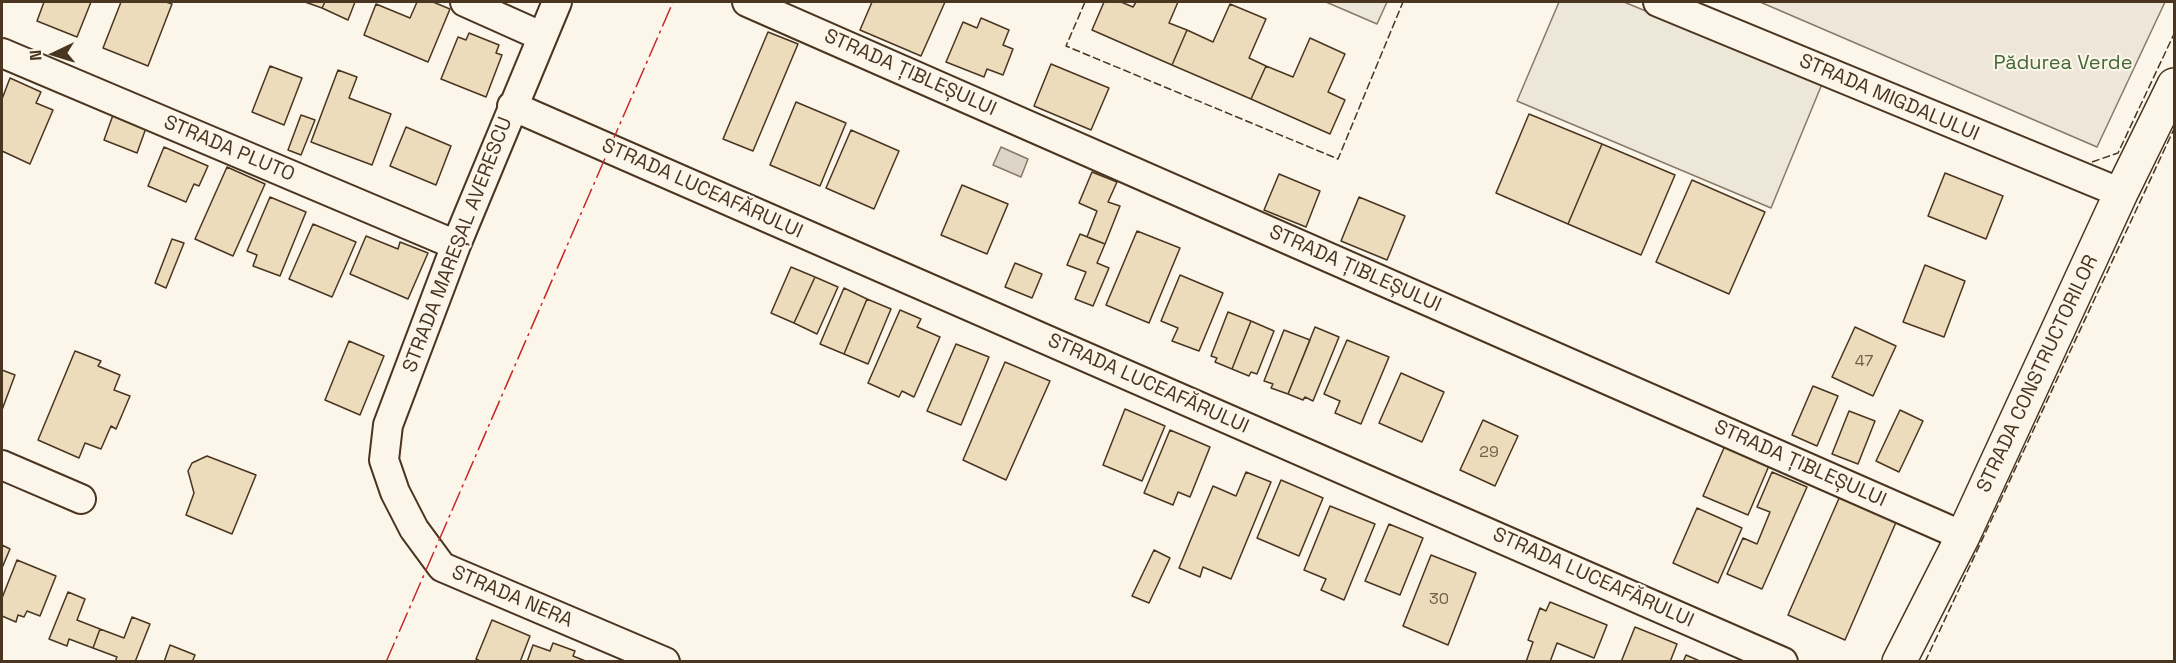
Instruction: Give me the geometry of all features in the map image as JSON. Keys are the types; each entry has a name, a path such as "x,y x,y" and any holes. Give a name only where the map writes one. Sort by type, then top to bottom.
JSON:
{"main road":[{"name":"STRADA CONSTRUCTORILOR","path":"1899,662 1963,536 2121,193 2175,85"}],"street":[{"path":"465,2 541,36"},
{"name":"STRADA MAREȘAL AVERESCU","path":"395,492 384,460 388,425 456,245 556,2"},
{"name":"STRADA ȚIBLEȘULUI","path":"747,2 1963,536"},
{"name":"STRADA MIGDALULUI","path":"1658,2 2121,193"},
{"name":"STRADA PLUTO","path":"2,53 456,245"},
{"name":"STRADA LUCEAFĂRULUI","path":"512,106 1783,662"},
{"path":"2,465 81,499"},
{"name":"STRADA NERA","path":"395,492 414,530 442,567 665,662"}],"green space":[{"name":"Pădurea Verde","path":"1760,2 2165,2 2097,147"}],"shaded area":[{"path":"1326,2 1387,2 1377,24"},
{"path":"1559,2 1624,2 1822,84 1771,208 1517,101"},
{"path":"1001,147 1028,159 1021,177 993,165"}],"building":[{"path":"44,2 91,2 77,37 37,21"},
{"path":"121,2 172,4 148,66 103,48"},
{"path":"305,2 325,2 322,8"},
{"path":"325,2 355,2 348,20 322,8"},
{"path":"417,2 433,2 450,9 428,62 364,35 376,4 410,18"},
{"path":"872,2 945,2 921,56 860,30"},
{"path":"1104,2 1121,2 1133,7 1136,2 1178,2 1169,23 1187,30 1172,65 1092,30"},
{"path":"1230,4 1266,19 1249,58 1266,66 1251,99 1172,65 1187,30 1213,42"},
{"path":"981,18 1009,30 1003,45 1013,49 1003,75 987,69 984,77 946,62 963,22 977,28"},
{"path":"768,32 798,44 753,151 723,139"},
{"path":"469,33 499,45 496,53 502,55 486,97 441,79 458,37 466,40"},
{"path":"1310,38 1345,54 1328,92 1345,100 1330,134 1251,99 1266,66 1293,77"},
{"path":"1051,64 1109,88 1091,130 1034,106"},
{"path":"270,66 302,78 284,125 252,112"},
{"path":"338,70 357,77 349,98 391,114 372,165 311,142"},
{"path":"10,78 41,92 36,103 53,110 30,164 2,151 2,99"},
{"path":"796,102 846,123 820,186 770,165"},
{"path":"1529,114 1602,144 1568,224 1496,193"},
{"path":"113,115 146,128 137,153 104,140"},
{"path":"301,115 315,120 301,155 288,150"},
{"path":"406,127 451,146 436,185 390,166"},
{"path":"851,130 899,151 874,209 826,188"},
{"path":"1602,144 1675,175 1641,255 1568,224"},
{"path":"164,147 208,166 199,186 194,184 186,202 148,186"},
{"path":"227,167 265,184 233,256 195,239"},
{"path":"1092,172 1117,182 1108,202 1120,206 1105,244 1087,237 1097,211 1079,203"},
{"path":"1945,173 2003,196 1986,239 1928,216"},
{"path":"1279,174 1320,191 1306,227 1264,210"},
{"path":"1692,180 1765,212 1729,294 1656,262"},
{"path":"962,185 1008,204 987,254 941,235"},
{"path":"270,197 306,212 280,276 253,266 257,255 247,251"},
{"path":"1359,197 1405,216 1387,260 1341,241"},
{"path":"313,224 356,242 332,297 289,279"},
{"path":"1137,231 1180,248 1149,323 1106,305"},
{"path":"1080,234 1105,244 1097,263 1109,268 1093,306 1075,299 1086,272 1067,265"},
{"path":"366,236 398,249 400,242 428,253 408,299 350,274"},
{"path":"172,239 184,243 166,288 155,283"},
{"path":"1015,263 1042,274 1032,298 1005,287"},
{"path":"1925,265 1965,281 1944,337 1903,322"},
{"path":"791,267 815,277 794,323 771,313"},
{"path":"1180,275 1223,293 1199,351 1172,341 1178,328 1161,321"},
{"path":"815,277 838,287 817,334 794,323"},
{"path":"844,288 867,299 844,354 820,344"},
{"path":"867,299 891,309 868,364 844,354"},
{"path":"900,310 921,319 917,327 940,337 914,397 902,391 899,397 868,383"},
{"path":"1228,312 1251,321 1232,369 1215,362 1217,358 1211,356"},
{"path":"1251,321 1274,331 1257,374 1251,372 1249,376 1232,369"},
{"path":"1315,327 1339,337 1313,401 1288,394"},
{"path":"1855,327 1896,346 1873,396 1832,377"},
{"path":"1284,330 1310,340 1288,394 1271,388 1273,384 1264,381"},
{"path":"1347,340 1389,357 1361,424 1335,413 1340,401 1324,394"},
{"path":"349,341 384,356 360,415 325,400"},
{"path":"956,344 989,357 961,425 927,411"},
{"path":"75,351 101,361 98,366 120,375 114,390 130,396 116,429 111,426 101,449 85,443 79,458 38,440"},
{"path":"1005,362 1050,381 1006,480 963,460"},
{"path":"2,370 15,375 2,410"},
{"path":"1401,373 1444,392 1422,442 1379,423"},
{"path":"1813,386 1838,396 1817,446 1792,435"},
{"path":"1125,409 1165,426 1142,481 1103,465"},
{"path":"1900,410 1923,421 1899,472 1876,461"},
{"path":"1849,411 1875,421 1858,464 1832,454"},
{"path":"1483,420 1518,436 1495,486 1460,470"},
{"path":"1170,430 1210,447 1190,497 1178,492 1173,505 1144,493"},
{"path":"1727,441 1771,461 1748,515 1703,496"},
{"path":"207,456 256,475 232,534 186,515 194,493 188,471 192,463"},
{"path":"1246,472 1271,482 1231,579 1203,567 1200,577 1179,568 1213,486 1236,496"},
{"path":"1772,472 1807,487 1762,589 1727,574 1743,538 1757,544 1770,512 1757,507"},
{"path":"1281,480 1323,498 1299,556 1257,538"},
{"path":"1840,496 1897,520 1845,640 1788,615"},
{"path":"1330,506 1375,524 1344,600 1321,590 1326,579 1304,570"},
{"path":"1697,508 1742,528 1718,583 1673,563"},
{"path":"1389,524 1423,538 1400,595 1365,581"},
{"path":"2,545 10,549 2,568"},
{"path":"1154,550 1170,558 1149,603 1132,596"},
{"path":"1431,555 1476,573 1448,645 1403,626"},
{"path":"17,560 56,576 40,616 27,611 24,617 18,615 16,622 2,616 2,598"},
{"path":"68,592 85,599 77,620 100,629 93,648 69,639 67,646 49,639"},
{"path":"1550,602 1607,625 1594,658 1557,643 1550,662 1526,662 1533,642 1528,640 1540,608 1546,611"},
{"path":"132,617 150,624 135,662 115,662 117,657 93,648 100,629 124,638"},
{"path":"492,620 530,636 520,662 482,662 476,659"},
{"path":"1635,627 1677,644 1670,662 1621,662"},
{"path":"553,643 575,651 573,656 588,662 527,662 533,645 550,651"},
{"path":"170,645 195,655 193,660 196,662 164,662"},
{"path":"1686,655 1702,662 1683,662"}],"fence":[{"path":"1085,2 1066,46 1338,159 1403,2"},
{"path":"2092,162 2118,153 2174,34"},
{"path":"1925,662 2174,129"}],"power":[{"path":"386,662 673,2"}]}
